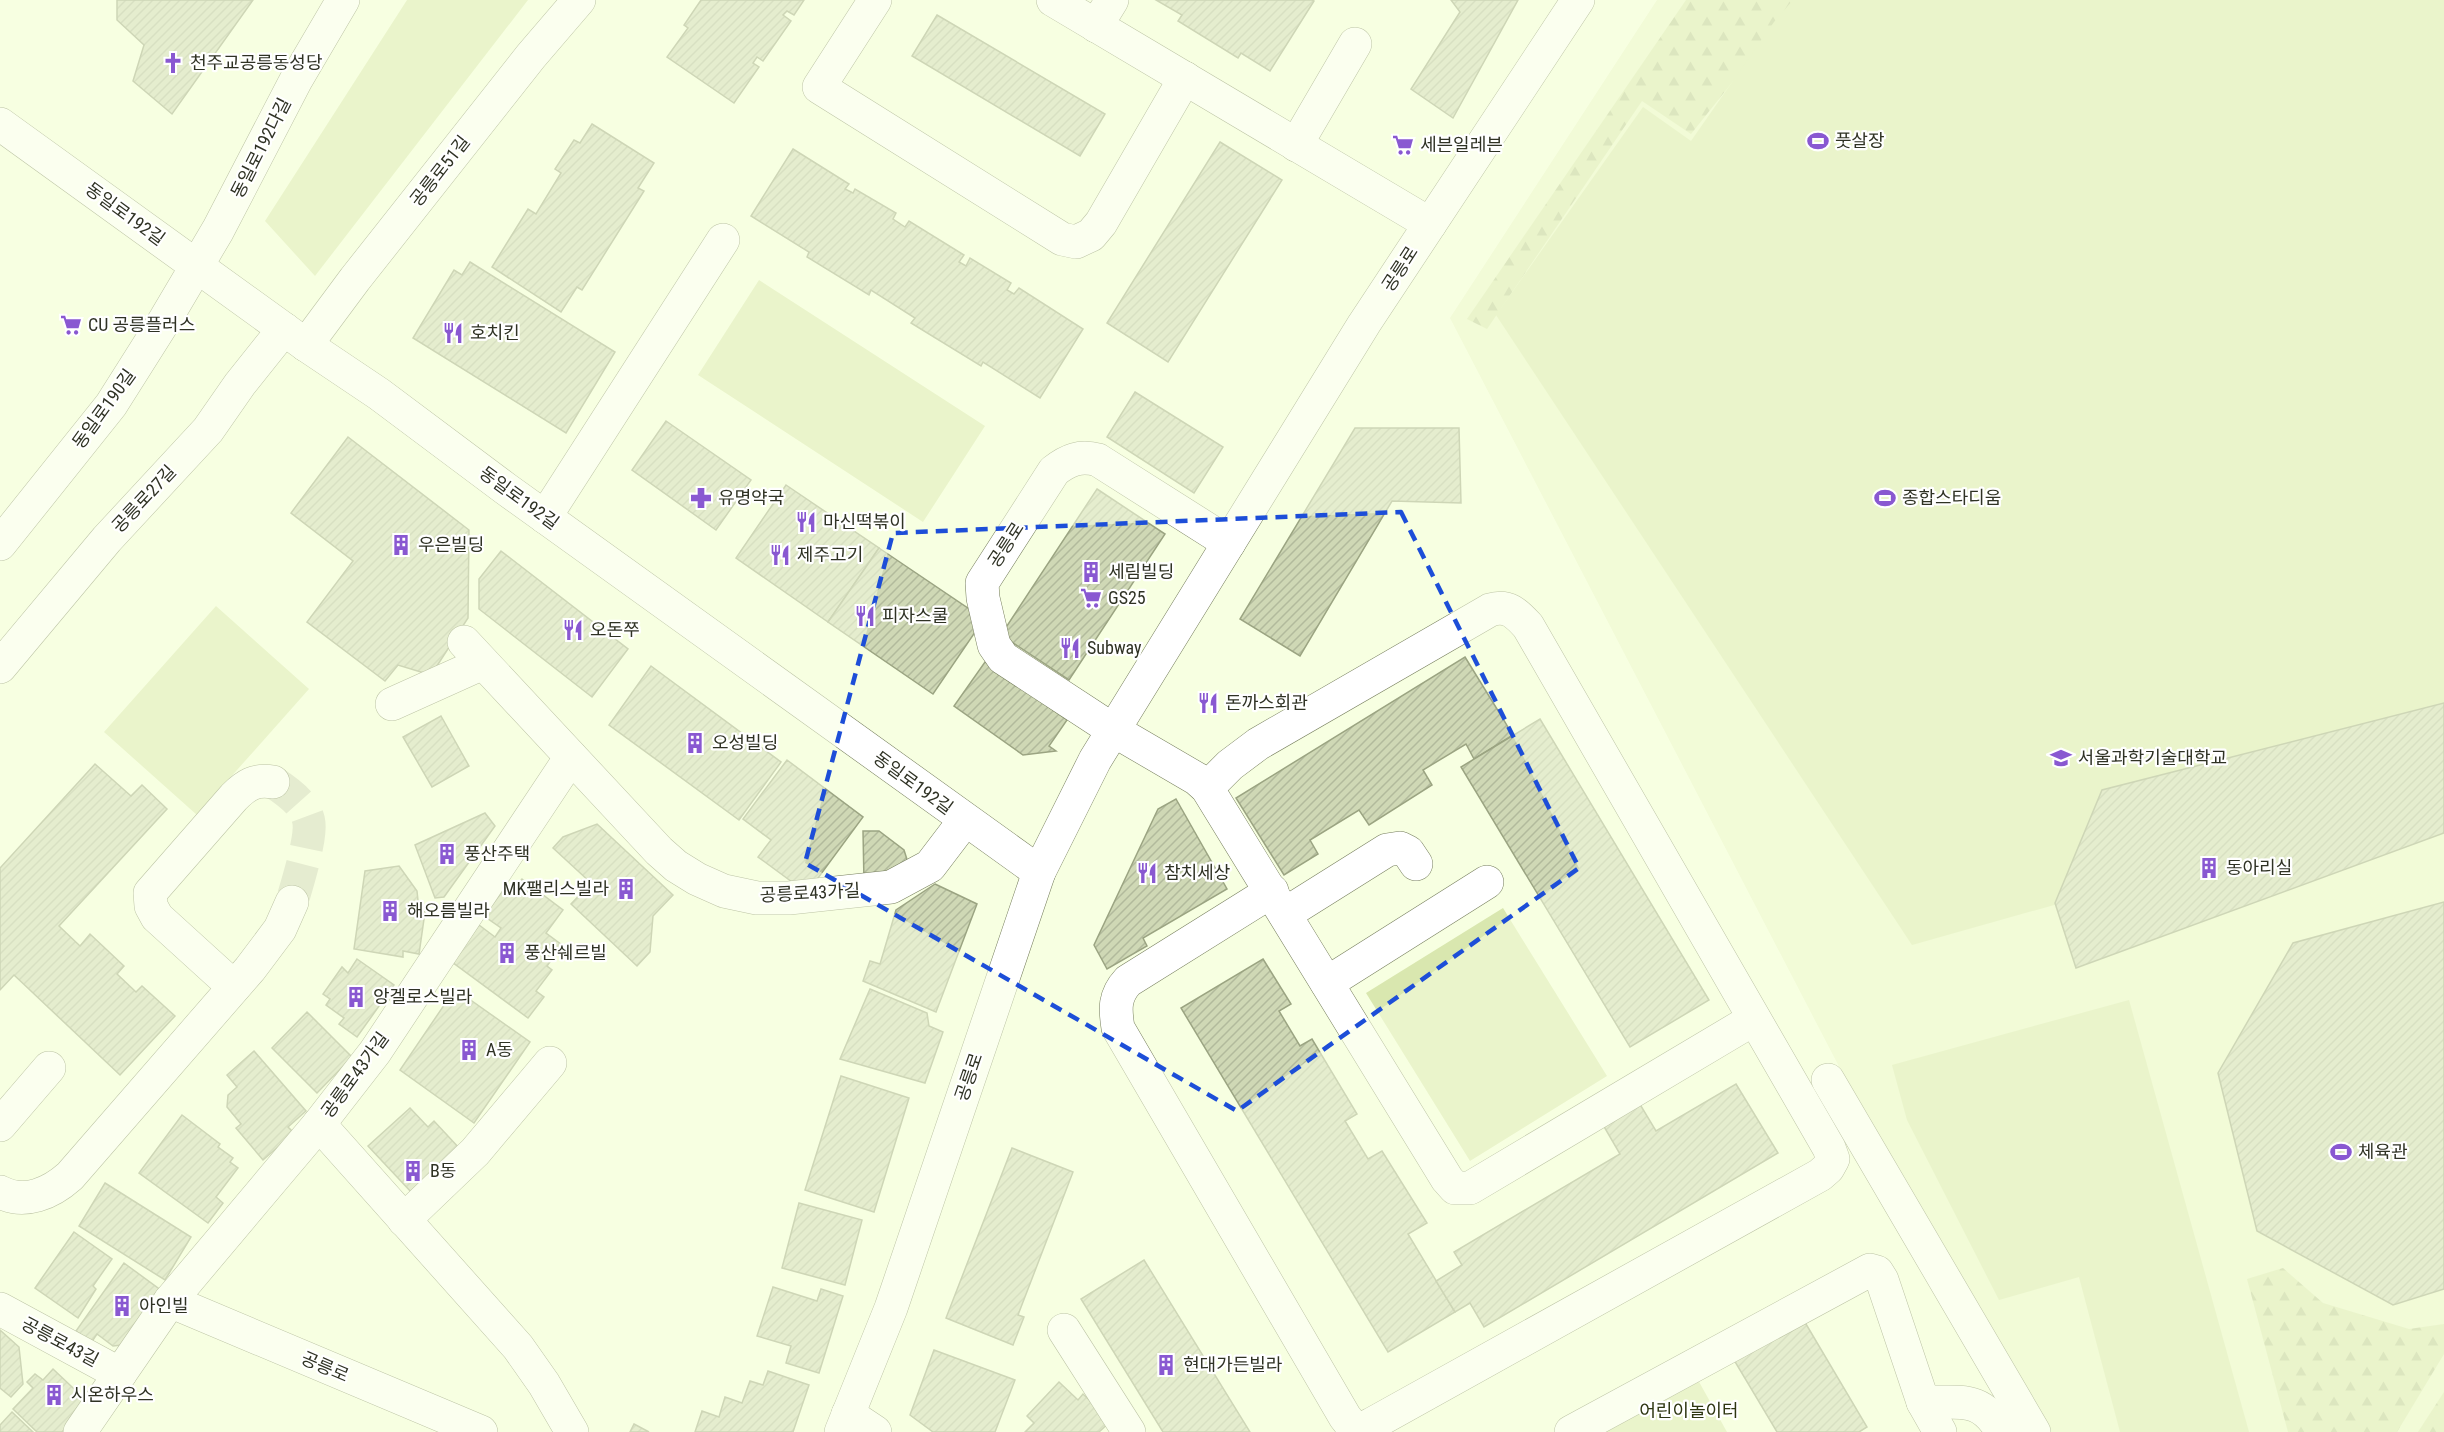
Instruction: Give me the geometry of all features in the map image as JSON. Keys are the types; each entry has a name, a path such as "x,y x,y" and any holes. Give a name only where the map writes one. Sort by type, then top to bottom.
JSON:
{"street":[{"name":"동일로192다길","path":"197,266 297,80 343,0"},
{"name":"공릉로51길","path":"295,337 355,279 509,83 579,0"},
{"path":"874,0 819,87 1062,239 1076,242 1091,235 1101,224 1185,78"},
{"path":"1053,0 1104,13 1185,78 1430,224"},
{"name":"공릉로","path":"845,1423 891,1308 1039,872 1095,760 1364,324 1578,0"},
{"path":"1296,145 1355,44"},
{"name":"동일로192길","path":"0,124 295,337 379,394 545,517 1039,872"},
{"path":"545,517 723,240"},
{"name":"동일로190길","path":"0,544 111,405 197,266"},
{"name":"공릉로27길","path":"0,667 107,539 208,430 240,384 295,337"},
{"name":"공릉로","path":"1113,730 1003,658 994,645 983,598 982,583 1054,471 1064,463 1076,458 1098,460 1229,543"},
{"path":"1208,788 1230,765 1258,744 1490,610 1499,607 1509,609 1528,626 1829,1148 1833,1159 1820,1176 1362,1429 1353,1427 1345,1418 1118,1028 1116,1007 1117,997 1128,981 1278,903 1387,850 1400,848 1408,852 1416,864"},
{"name":"공릉로43가길","path":"392,704 474,653 676,866 697,879 724,891 757,898 789,898 891,887 930,866 965,820"},
{"path":"1113,730 1197,778 1208,788 1447,1179 1455,1188 1470,1188 1754,1019"},
{"name":"공릉로43가길","path":"80,1432 170,1301 319,1124 375,1052 572,757"},
{"path":"234,987 157,917 151,906 150,893 247,785 262,780 273,782"},
{"path":"1327,983 1487,882"},
{"path":"0,1192 21,1198 33,1197 57,1188 63,1183 234,987 280,929 292,902"},
{"path":"404,1220 488,1138 550,1064"},
{"path":"0,1125 49,1068"},
{"path":"1828,1080 2034,1432"},
{"name":"공릉로43가길","path":"319,1124 518,1347 544,1384 572,1432"},
{"path":"1571,1432 1870,1270 1876,1272 1882,1280 1923,1402 1940,1432"},
{"name":"공릉로","path":"170,1301 481,1432"},
{"name":"공릉로43길","path":"0,1310 120,1374"},
{"path":"1064,1330 1129,1432"},
{"path":"1908,1432 1923,1402"},
{"path":"1923,1402 1964,1403 1980,1406 1988,1412 2002,1432"},
{"path":"845,1423 875,1432"}],"highlighted area":[{"path":"1401,512 1579,868 1237,1111 805,863 893,533"}],"shaded area":[{"name":"서울과학기술대학교","path":"1657,0 2444,0 2444,1432 2029,1432 1450,318"}],"green space":[{"path":"407,0 528,0 315,276 265,221"},
{"path":"1686,0 1798,0 1691,134 1642,101 1487,329 1467,319"},
{"name":"서울과학기술대학교","path":"1793,0 2444,0 2444,795 1912,945 1496,315 1643,107 1691,141 1774,22"},
{"path":"759,280 985,426 923,522 698,375"},
{"path":"216,606 309,689 197,815 104,732"},
{"path":"1503,908 1607,1076 1470,1161 1366,993"},
{"path":"2129,1000 2249,1432 2120,1432 2079,1277 1999,1300 1907,1120 1892,1065"},
{"path":"2283,1268 2323,1303 2409,1329 2444,1324 2444,1354 2397,1432 2288,1432 2247,1279"},
{"name":"어린이놀이터","path":"1698,1380 1727,1432 1602,1432"},
{"path":"2444,1392 2444,1432 2418,1432"}],"building":[{"name":"천주교공릉동성당","path":"117,0 253,0 172,114 133,81 144,45 117,20"},
{"path":"701,0 804,0 794,15 787,11 783,15 791,21 763,61 757,57 753,63 759,67 734,103 667,57 688,28 684,25"},
{"path":"1156,0 1314,1 1270,71 1241,53 1238,58 1178,21 1182,15"},
{"path":"1451,0 1518,0 1453,118 1411,89 1460,12"},
{"path":"937,15 1105,114 1080,156 912,56"},
{"path":"592,124 654,163 638,188 644,191 582,290 577,287 561,312 492,267 528,209 536,214 561,173 555,169 574,140 580,143"},
{"path":"1220,142 1282,180 1168,362 1107,323"},
{"path":"793,149 849,184 845,189 853,193 855,189 896,213 893,219 905,227 909,221 964,255 959,262 966,266 970,258 1011,283 1007,290 1014,294 1019,288 1083,329 1040,398 983,362 981,366 911,323 915,318 871,290 869,295 807,257 809,252 751,216"},
{"path":"470,262 615,352 566,433 413,338 454,270 462,275"},
{"path":"1135,392 1223,447 1194,493 1107,437"},
{"path":"666,421 751,480 716,530 632,470"},
{"path":"1355,428 1459,428 1461,503 1392,501 1300,656 1240,619"},
{"name":"우은빌딩","path":"348,437 469,530 468,618 431,675 398,665 385,681 307,622 353,561 291,513"},
{"path":"786,485 879,548 828,622 736,558"},
{"name":"세림빌딩","path":"1097,489 1165,534 1069,680 1001,635"},
{"path":"879,548 984,619 933,694 828,622"},
{"path":"501,551 628,649 592,697 479,609 479,579"},
{"path":"1465,657 1513,735 1474,759 1466,744 1423,770 1432,785 1369,825 1359,810 1310,840 1318,854 1284,875 1236,798"},
{"path":"985,662 1067,720 1049,746 1056,751 1023,755 954,706"},
{"name":"오성빌딩","path":"651,666 781,762 739,820 609,725"},
{"name":"동아리실","path":"2444,703 2444,833 2076,968 2055,903 2102,790"},
{"path":"441,716 469,766 432,787 403,737"},
{"path":"1540,719 1709,1000 1630,1047 1461,767"},
{"path":"787,760 863,817 807,893 758,857 771,840 743,819"},
{"path":"95,764 131,796 142,785 167,809 59,926 80,946 90,934 124,966 117,974 136,992 142,986 175,1016 120,1075 14,975 0,990 0,868"},
{"path":"1176,799 1227,889 1143,938 1147,946 1107,969 1094,945 1158,809"},
{"name":"풍산주택","path":"485,813 495,826 444,897 435,898 415,845"},
{"name":"MK팰리스빌라","path":"597,824 673,895 653,916 650,952 637,966 571,904 591,883 553,848 563,837"},
{"path":"863,831 879,831 904,850 910,869 864,883"},
{"name":"해오름빌라","path":"399,866 417,891 419,910 425,912 419,954 403,951 403,957 354,949 365,871"},
{"name":"풍산쉐르빌","path":"522,879 563,910 546,933 562,945 547,966 552,970 536,991 544,997 528,1018 452,962 479,925 495,937 501,928 484,916 504,889 510,894"},
{"path":"935,884 977,904 936,1012 863,981 870,961 880,964 896,910"},
{"name":"체육관","path":"2444,902 2444,1289 2393,1305 2257,1231 2218,1073 2293,943"},
{"name":"앙겔로스빌라","path":"357,959 394,985 357,1037 339,1024 344,1018 326,1005 330,999 323,994 342,967 348,973"},
{"path":"1263,959 1291,1004 1279,1011 1300,1046 1312,1039 1357,1114 1345,1121 1368,1159 1382,1151 1427,1223 1408,1234 1455,1312 1388,1352 1181,1008"},
{"name":"A동","path":"455,989 530,1042 474,1123 400,1070"},
{"path":"870,989 927,1013 929,1026 943,1032 925,1083 840,1059"},
{"path":"307,1012 352,1057 317,1093 272,1048"},
{"path":"254,1051 306,1111 288,1127 294,1133 263,1160 236,1128 241,1124 227,1107 228,1095 237,1087 227,1075"},
{"path":"841,1076 909,1098 874,1212 805,1190"},
{"path":"1736,1084 1778,1153 1484,1327 1470,1303 1455,1312 1436,1281 1462,1265 1454,1252 1620,1154 1599,1118 1635,1096 1656,1131"},
{"name":"B동","path":"410,1108 428,1127 434,1121 460,1149 412,1193 368,1146"},
{"path":"182,1115 220,1144 218,1147 233,1158 230,1162 238,1168 216,1197 223,1203 208,1223 139,1173"},
{"path":"1012,1148 1073,1172 1018,1315 1024,1317 1013,1345 946,1318"},
{"path":"105,1183 191,1237 165,1280 79,1226"},
{"path":"799,1203 862,1220 845,1285 782,1268"},
{"path":"74,1232 112,1259 93,1286 96,1289 78,1318 35,1288"},
{"name":"현대가든빌라","path":"1144,1260 1250,1432 1163,1432 1081,1299"},
{"name":"아인빌","path":"124,1263 162,1291 122,1345 113,1346 97,1334 91,1343 76,1331"},
{"path":"773,1287 817,1301 821,1289 843,1296 819,1373 786,1363 791,1346 757,1336"},
{"path":"1803,1319 1867,1427 1859,1432 1777,1432 1734,1360"},
{"path":"0,1330 19,1347 23,1384 11,1397 0,1388"},
{"path":"934,1350 1015,1380 995,1432 933,1432 910,1415"},
{"name":"시온하우스","path":"53,1369 89,1403 62,1432 37,1432 13,1409 33,1388 27,1382 35,1374 43,1380"},
{"path":"768,1371 809,1385 793,1432 695,1432 702,1411 719,1417 725,1397 742,1403 750,1381 763,1385"},
{"path":"1059,1382 1078,1400 1083,1394 1111,1421 1099,1432 1025,1432 1034,1423 1027,1416"},
{"path":"12,1412 33,1432 0,1432 0,1425"},
{"path":"634,1424 649,1432 630,1432"}],"tunnel":[{"path":"273,782 300,804 309,823 306,851 292,902"}],"place":[{"name":"천주교공릉동성당","path":"173,63"},
{"name":"풋살장","path":"1818,141"},
{"name":"세븐일레븐","path":"1403,145"},
{"name":"CU 공릉플러스","path":"71,325"},
{"name":"호치킨","path":"453,333"},
{"name":"유명약국","path":"701,498"},
{"name":"종합스타디움","path":"1885,498"},
{"name":"마신떡볶이","path":"806,522"},
{"name":"우은빌딩","path":"401,545"},
{"name":"제주고기","path":"780,555"},
{"name":"세림빌딩","path":"1091,572"},
{"name":"GS25","path":"1091,598"},
{"name":"피자스쿨","path":"865,616"},
{"name":"오돈쭈","path":"573,630"},
{"name":"Subway","path":"1070,648"},
{"name":"돈까스회관","path":"1208,703"},
{"name":"오성빌딩","path":"695,743"},
{"name":"서울과학기술대학교","path":"2061,758"},
{"name":"풍산주택","path":"447,854"},
{"name":"동아리실","path":"2209,868"},
{"name":"참치세상","path":"1147,873"},
{"name":"MK팰리스빌라","path":"626,889"},
{"name":"해오름빌라","path":"390,911"},
{"name":"풍산쉐르빌","path":"507,953"},
{"name":"앙겔로스빌라","path":"356,997"},
{"name":"A동","path":"469,1050"},
{"name":"체육관","path":"2341,1152"},
{"name":"B동","path":"413,1171"},
{"name":"아인빌","path":"122,1306"},
{"name":"현대가든빌라","path":"1166,1365"},
{"name":"시온하우스","path":"54,1395"}]}
